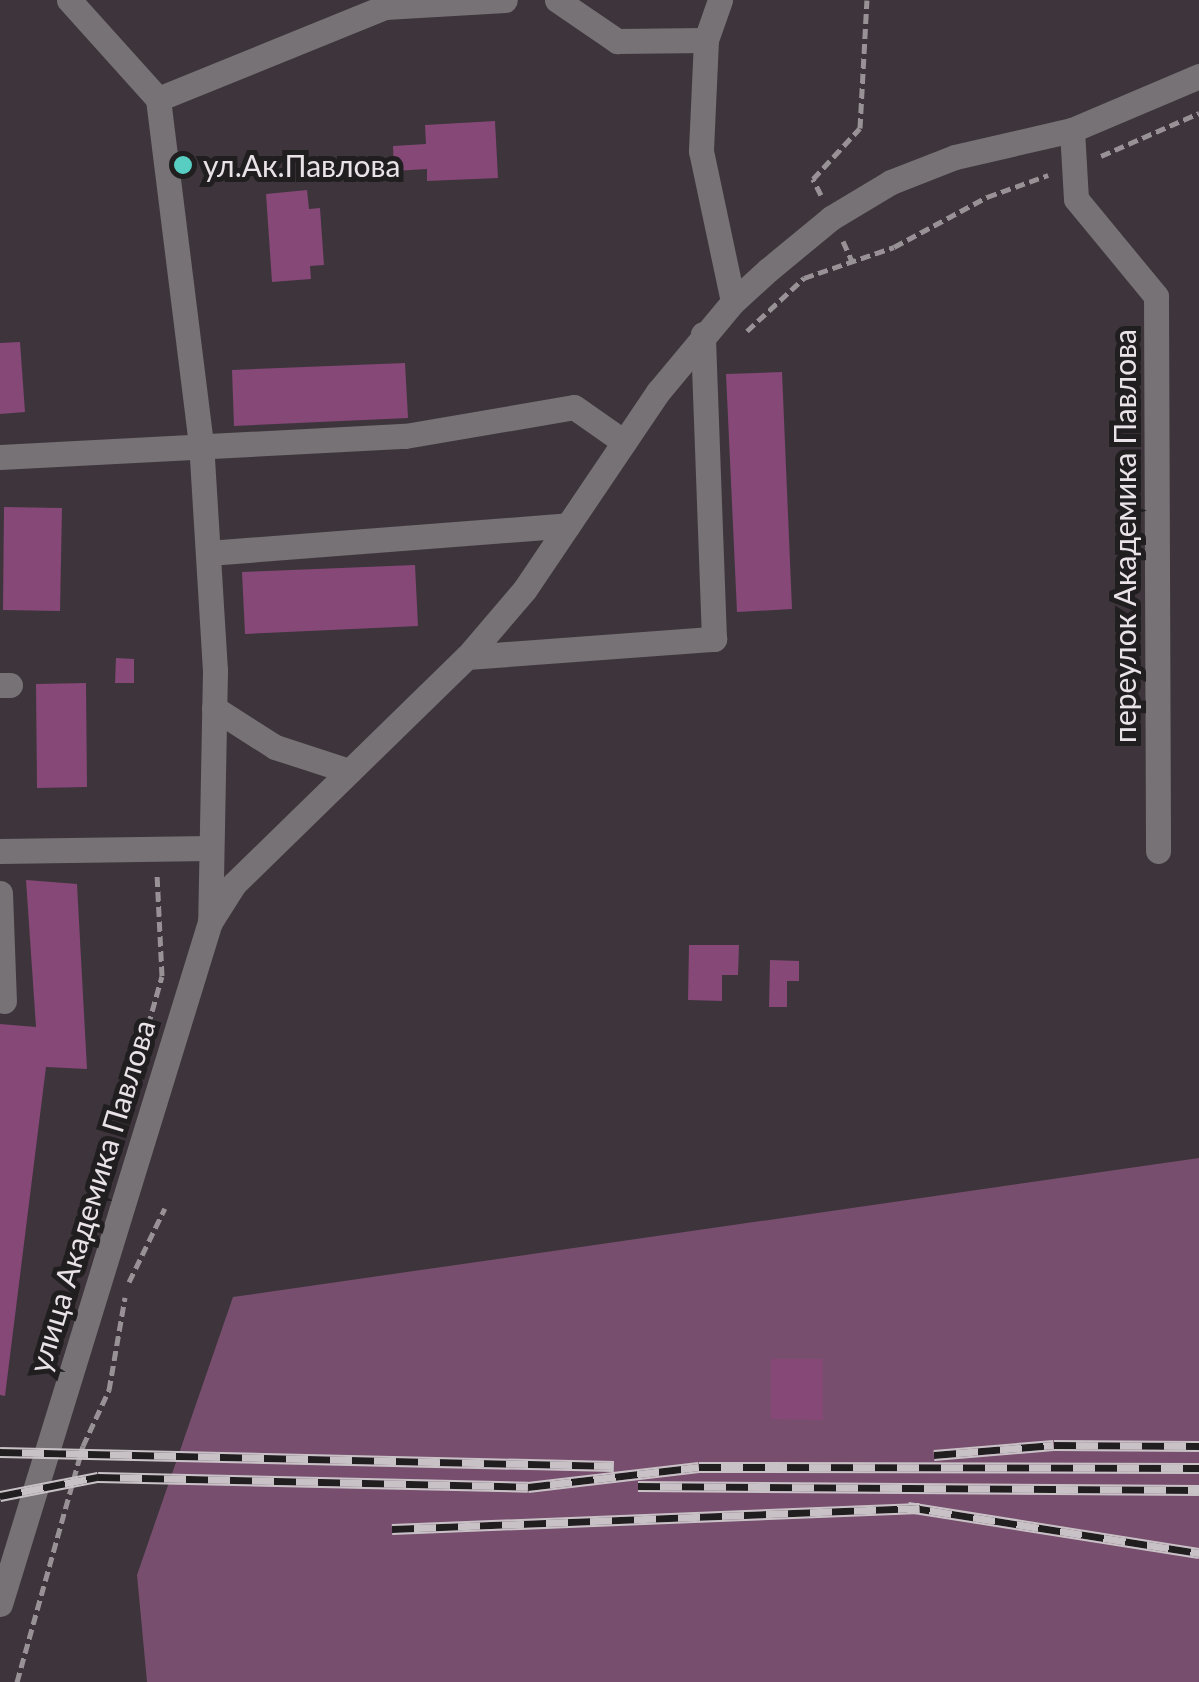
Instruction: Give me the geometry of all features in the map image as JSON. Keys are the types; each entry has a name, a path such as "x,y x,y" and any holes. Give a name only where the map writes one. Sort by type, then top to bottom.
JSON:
{"street":[{"path":"70,0 158,100 200,442 208,553 214,708 210,922"},
{"path":"158,100 385,4 505,0"},
{"path":"557,0 617,41 706,40"},
{"path":"720,0 706,40 700,151 733,302"},
{"path":"210,922 256,858 467,658 704,334 733,302 831,218 890,182 955,157 1072,130 1199,76"},
{"name":"переулок Академика Павлова","path":"1072,130 1076,199 1156,296 1158,851"},
{"path":"467,658 714,638 704,334"},
{"path":"0,457 200,442 405,436 574,408 624,442"},
{"path":"208,553 568,525"},
{"path":"214,708 275,747 348,771"},
{"path":"0,851 210,848"},
{"path":"0,893 4,1000"},
{"name":"улица Академика Павлова","path":"0,1604 210,922"}],"path":[{"path":"852,261 813,180 860,128 867,0"},
{"path":"704,370 804,278 894,247 987,197 1074,166 1199,113"},
{"path":"144,1054 144,1032 162,976 155,847"},
{"path":"17,1682 83,1446 109,1390 126,1287 165,1208"}],"shaded area":[{"path":"1199,1158 1199,1682 147,1682 137,1575 233,1297"}],"building":[{"path":"495,121 498,178 427,181 427,169 394,171 393,146 426,144 425,125"},
{"path":"307,190 309,209 320,208 324,265 310,266 311,279 272,282 266,194"},
{"path":"20,342 25,412 0,414 0,343"},
{"path":"405,363 408,418 234,426 232,370"},
{"path":"782,372 792,609 737,612 726,374"},
{"path":"4,507 62,508 60,611 3,610"},
{"path":"415,565 418,626 245,634 242,572"},
{"path":"116,658 134,659 134,683 115,683"},
{"path":"86,683 87,787 37,788 36,684"},
{"path":"26,880 77,884 87,1069 46,1067 5,1396 0,1395 0,1024 36,1027"},
{"path":"689,945 739,945 738,975 722,975 722,1001 688,1000"},
{"path":"770,960 799,961 799,981 787,981 787,1007 769,1007"},
{"path":"771,1359 823,1359 823,1420 771,1419"}],"railway":[{"path":"934,1455 1054,1445 1199,1446"},
{"path":"0,1452 614,1466"},
{"path":"0,1496 98,1477 528,1487 699,1467 1199,1468"},
{"path":"638,1486 1199,1490"},
{"path":"908,1507 1199,1553"},
{"path":"392,1529 920,1508"}],"place":[{"name":"ул.Ак.Павлова","path":"183,165"}]}
